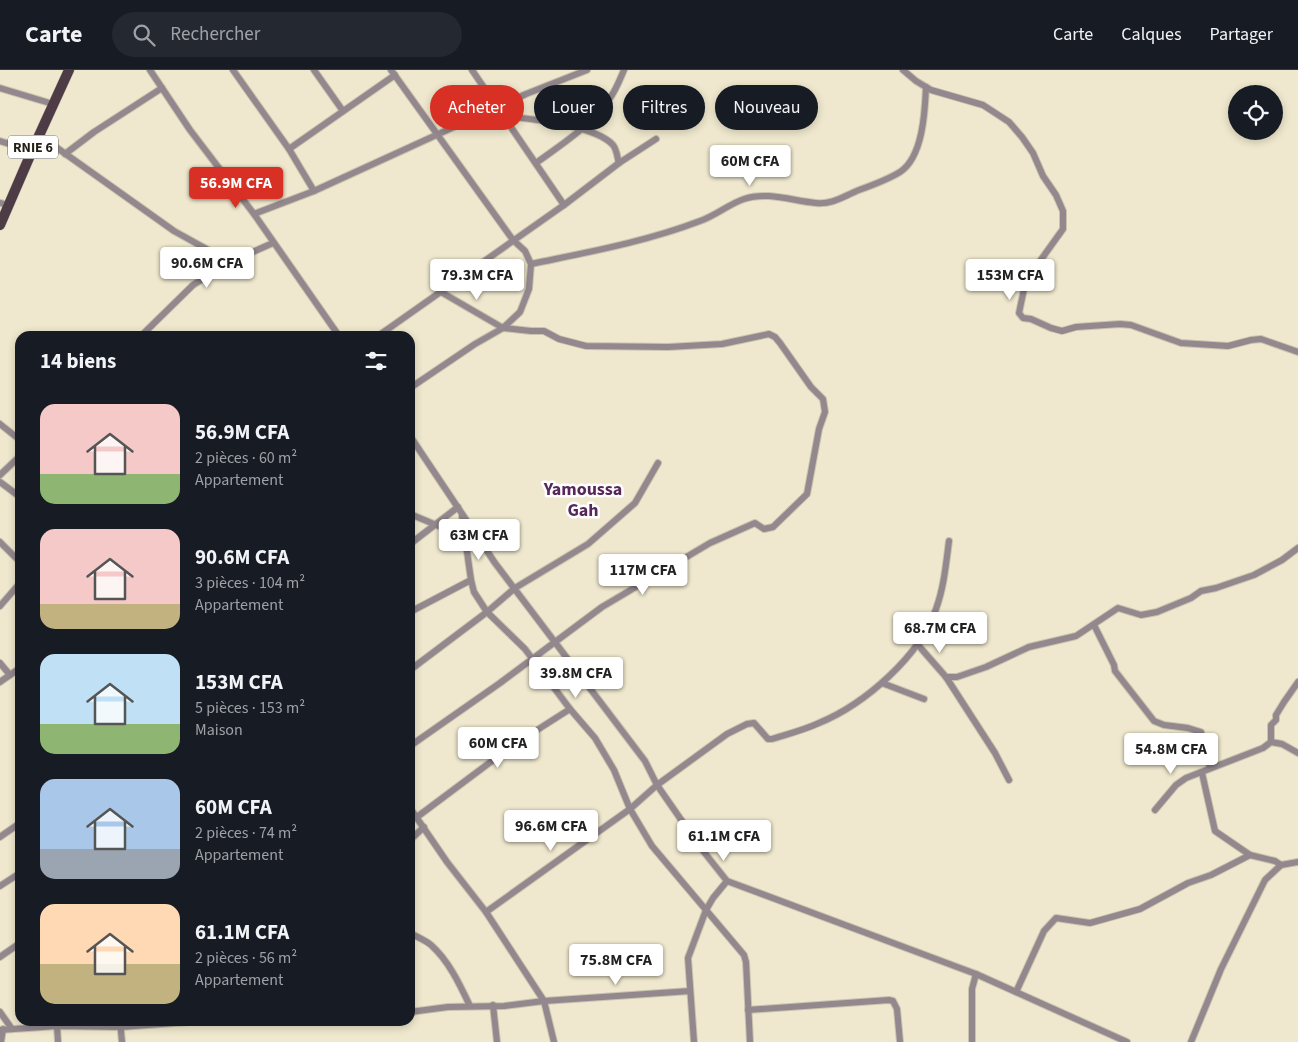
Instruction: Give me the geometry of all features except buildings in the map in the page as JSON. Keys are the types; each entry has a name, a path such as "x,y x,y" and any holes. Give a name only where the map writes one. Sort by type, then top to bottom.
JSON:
{"main road":[{"name":"RNIE 6","path":"0,226 4,204 32,151 70,70"}],"street":[{"path":"151,70 190,130 254,214 335,331"},
{"path":"233,70 289,149 314,191"},
{"path":"314,70 343,111"},
{"path":"472,70 483,85"},
{"path":"524,95 587,70"},
{"path":"613,92 624,70"},
{"path":"903,70 926,87 983,105 1009,122 1033,153 1043,176 1056,195 1063,211 1063,229 1030,275 1024,289 1019,313 1023,318 1031,319 1062,331 1076,327 1131,325 1181,343 1228,346 1261,339 1298,352"},
{"path":"289,149 343,111 393,72 513,240 525,251 531,264 529,289 520,312 503,328 475,344 415,385"},
{"path":"531,264 628,244 651,237 702,221 744,198 792,199 817,204 834,202 882,182 902,171 913,158 925,112 926,87"},
{"path":"0,88 53,104"},
{"path":"65,154 102,127 162,88"},
{"path":"254,214 314,191 448,130"},
{"path":"514,130 564,205"},
{"path":"536,163 582,130 611,143 615,148 619,163"},
{"path":"39,135 174,231 230,262"},
{"path":"385,331 564,205 619,163 656,139"},
{"path":"0,141 32,151"},
{"path":"146,331 193,285 230,262 273,243"},
{"path":"415,742 602,607 710,543 755,523 764,529 773,527 808,494 818,429 825,412 823,399 780,343 769,334 722,344 668,347 586,346 559,339 544,331 503,328 441,292"},
{"path":"0,424 15,436"},
{"path":"415,444 495,563 645,761 657,785 700,847 727,881 976,974 1127,1042"},
{"path":"0,476 15,461"},
{"path":"415,666 488,612 515,588 588,544 634,503 658,463"},
{"path":"0,482 15,493"},
{"path":"415,540 458,508"},
{"path":"462,514 474,592 488,612 508,631 532,659 600,747 614,770 630,809 652,846 744,955 746,962 750,1042"},
{"path":"415,516 465,537"},
{"path":"486,912 630,809 657,785 727,734 747,724 754,723 768,739 772,739 820,723 850,706 882,683 918,645 928,628 936,609 949,541"},
{"path":"0,542 15,557"},
{"path":"946,677 957,677 986,668 1028,647 1076,636 1118,608 1141,615 1157,612 1191,598 1201,591 1254,575 1282,560 1298,548"},
{"path":"415,609 471,580"},
{"path":"0,606 15,589"},
{"path":"1094,625 1116,671 1154,721 1164,725 1188,728 1201,732 1210,768"},
{"path":"918,645 946,677 995,753 1009,780"},
{"path":"0,663 10,675"},
{"path":"0,682 15,672"},
{"path":"1271,742 1271,725 1276,720 1276,715 1298,682"},
{"path":"882,683 924,699"},
{"path":"417,817 512,746 570,709"},
{"path":"1155,810 1176,785 1186,778 1263,748 1271,742 1282,744 1298,753"},
{"path":"1202,773 1215,831 1250,855 1275,861 1281,865"},
{"path":"415,814 486,912 544,1001 554,1042"},
{"path":"0,837 15,826"},
{"path":"415,835 424,827"},
{"path":"1016,992 1044,931 1056,918 1090,923 1140,908 1188,883 1211,875 1250,855"},
{"path":"1191,1042 1221,969 1265,880 1281,865 1298,862"},
{"path":"1,883 15,876"},
{"path":"694,1042 688,958 706,910 727,881"},
{"path":"415,936 431,945 444,961 456,978 470,1006"},
{"path":"0,957 15,946"},
{"path":"972,1042 972,989 976,974"},
{"path":"415,1012 690,991"},
{"path":"748,1010 888,1000 893,1002 896,1009 900,1042"},
{"path":"493,1005 497,1042"},
{"path":"0,1012 12,1029"},
{"path":"1,1042 2,1029 57,1026 58,1042"},
{"path":"120,1026 122,1042"}],"district":[{"name":"Yamoussa Gah","path":"583,499"}]}
